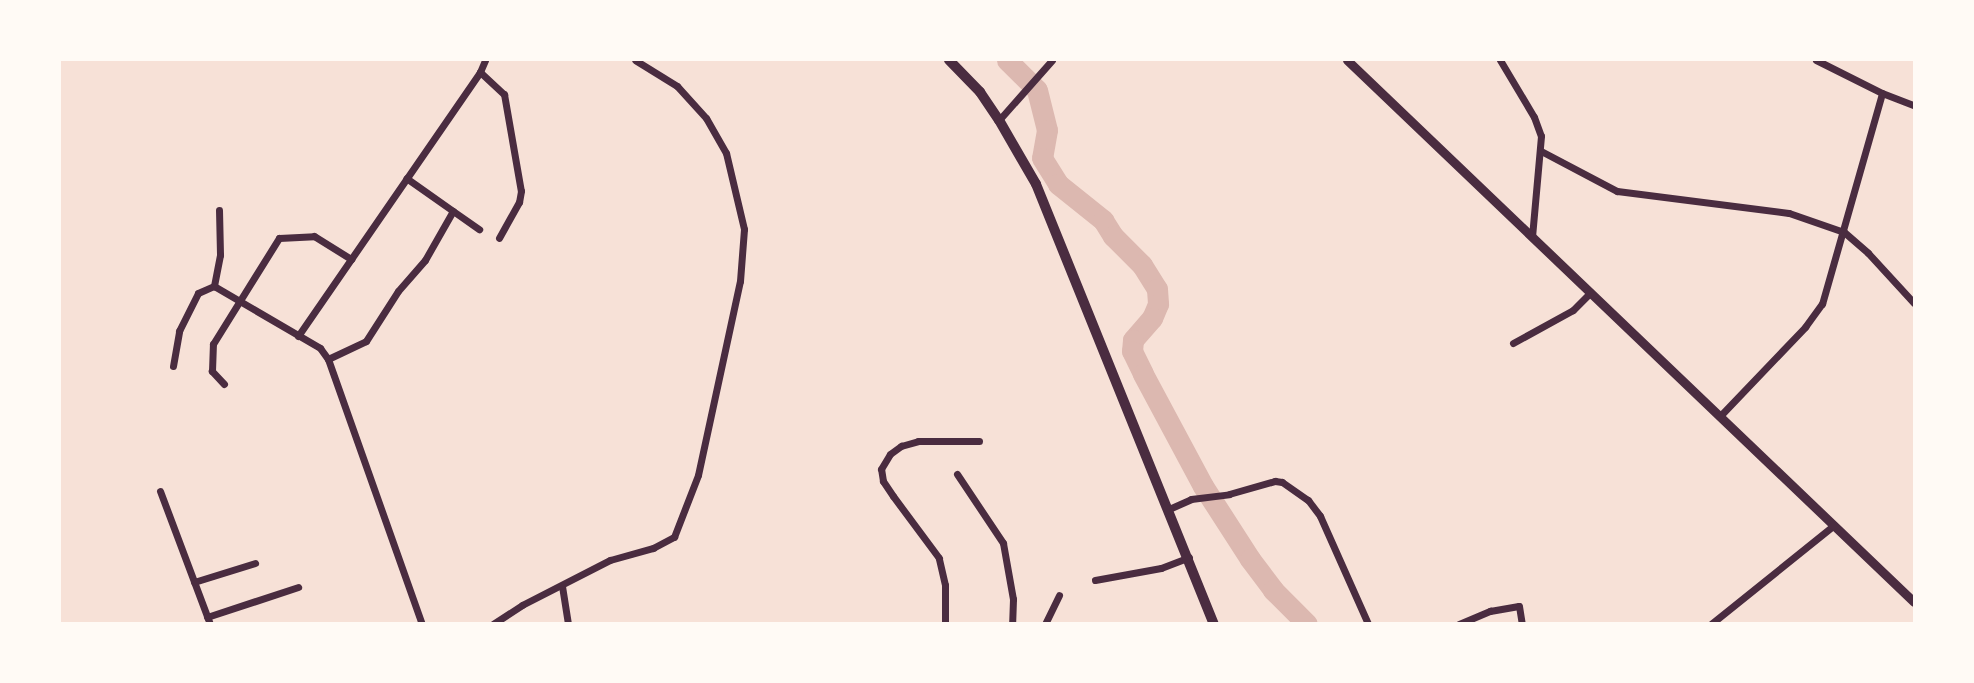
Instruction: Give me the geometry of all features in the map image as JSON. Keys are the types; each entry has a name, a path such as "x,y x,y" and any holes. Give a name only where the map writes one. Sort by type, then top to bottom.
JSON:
{"main road":[{"path":"949,60 980,92 1036,184 1214,624"}],"street":[{"path":"298,336 480,72 485,60"},
{"path":"493,624 610,560 663,545 674,537 698,475 740,281 744,229 726,153 706,118 677,86 635,60"},
{"path":"999,120 1052,60"},
{"path":"1347,60 1914,602"},
{"path":"1500,60 1534,117 1541,136 1532,237"},
{"path":"1816,60 1882,93 1914,105"},
{"path":"480,72 504,94 521,191 519,202 499,238"},
{"path":"1721,415 1805,327 1822,304 1882,93"},
{"path":"1541,150 1617,191 1789,213 1844,232 1868,253 1914,303"},
{"path":"406,178 479,229"},
{"path":"214,286 220,255 219,210"},
{"path":"328,359 366,341 398,291 425,260 453,211"},
{"path":"224,384 212,371 214,344 279,238 314,236 351,259"},
{"path":"214,286 320,348 328,359 422,624"},
{"path":"173,366 178,331 198,293 214,286"},
{"path":"1513,342 1573,310 1591,292"},
{"path":"945,624 945,584 939,558 892,496 883,481 881,469 890,453 901,446 918,441 979,441"},
{"path":"957,474 1003,543 1013,599 1012,624"},
{"path":"1169,509 1191,499 1229,494 1275,481 1308,500 1320,516 1368,624"},
{"path":"160,491 209,620 299,587"},
{"path":"1711,624 1834,525"},
{"path":"1095,580 1161,568 1189,557"},
{"path":"194,582 255,563"},
{"path":"562,586 568,624"},
{"path":"1045,624 1059,595"},
{"path":"1459,624 1490,611 1519,606 1522,624"}],"waterway":[{"path":"1007,60 1037,90 1047,130 1042,158 1058,184 1103,220 1113,236 1142,265 1157,289 1158,304 1152,318 1133,340 1132,351 1143,374 1203,486 1250,559 1273,590 1307,624"}]}
